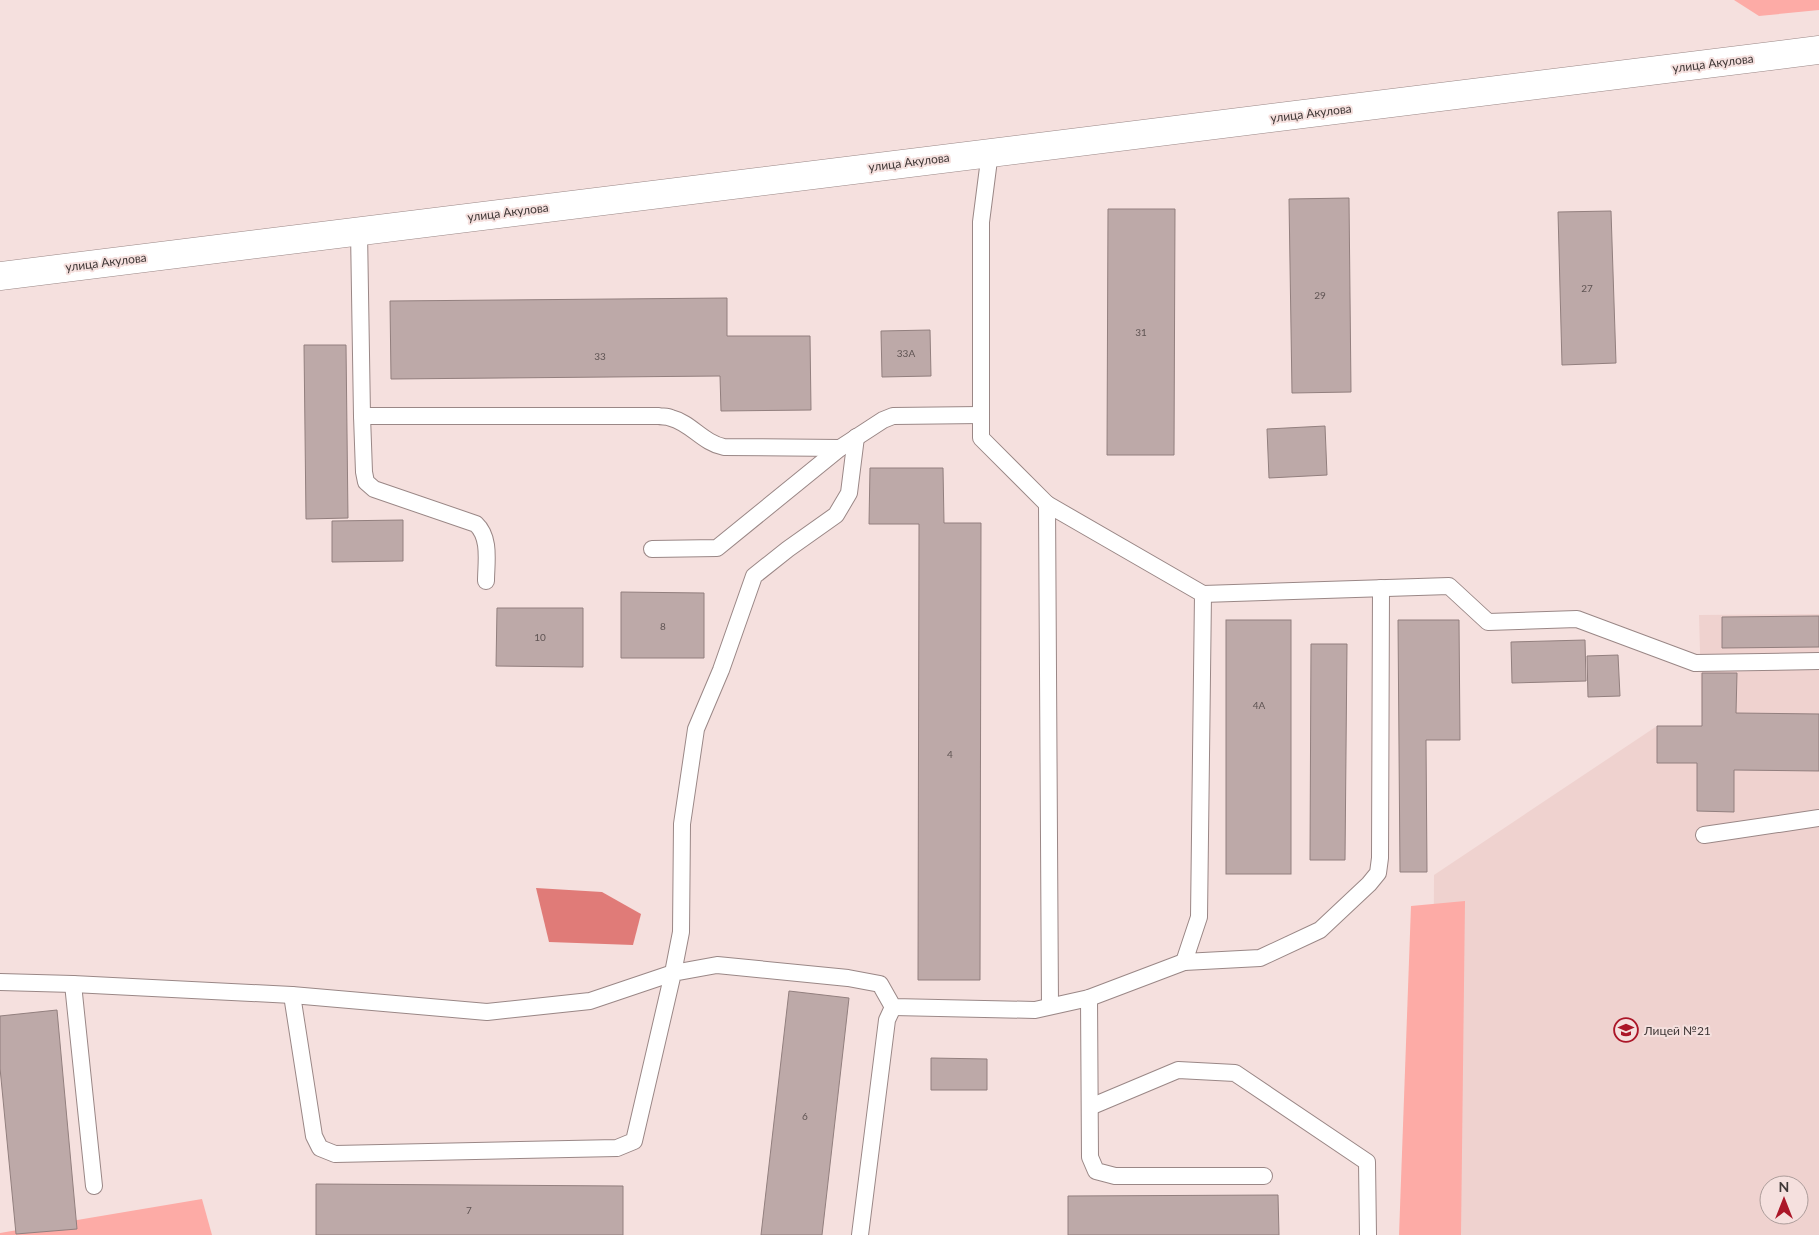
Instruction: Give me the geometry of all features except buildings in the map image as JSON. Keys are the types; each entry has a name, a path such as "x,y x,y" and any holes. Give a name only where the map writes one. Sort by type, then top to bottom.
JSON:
{"main road":[{"name":"улица Акулова","path":"0,276 1819,50"}],"lane":[{"path":"990,152 981,222 981,438 1046,504 1203,594 1448,586 1488,622 1577,619 1695,663 1819,661"},
{"path":"359,231 362,416 366,482 374,489 476,524 482,530 486,539 486,582"},
{"path":"652,549 717,548 840,448 883,420 894,416 981,415"},
{"path":"362,416 658,416 671,418 682,423 714,445 840,448"},
{"path":"292,996 314,1136 320,1148 335,1154 617,1148 634,1141 681,932 682,824 696,729 721,670 754,576 836,515 849,493 856,437"},
{"path":"1046,504 1050,1006"},
{"path":"893,1007 1035,1010 1089,998 1184,962 1260,958 1320,930 1369,884 1378,873 1380,858 1382,588"},
{"path":"1184,962 1198,918 1203,594"},
{"path":"1704,835 1819,818"},
{"path":"0,982 292,996 487,1012 590,1001 673,973 717,965 848,978 880,984 893,1007"},
{"path":"73,984 94,1186"},
{"path":"1089,998 1090,1157 1096,1171 1115,1176 1264,1176"},
{"path":"860,1235 887,1020 893,1007"},
{"path":"1090,1107 1178,1070 1234,1073 1367,1162 1368,1235"}],"shaded area":[{"path":"1734,0 1819,0 1819,10 1759,16"},
{"name":"Лицей №21","path":"1819,614 1819,1235 1432,1235 1434,875 1657,726 1702,726 1699,615"},
{"path":"536,888 602,892 641,914 633,945 549,942"},
{"path":"1465,901 1461,1235 1399,1235 1411,906"},
{"path":"202,1199 212,1235 0,1235 0,1233"}],"place":[{"name":"Лицей №21","path":"1626,1030"}]}
